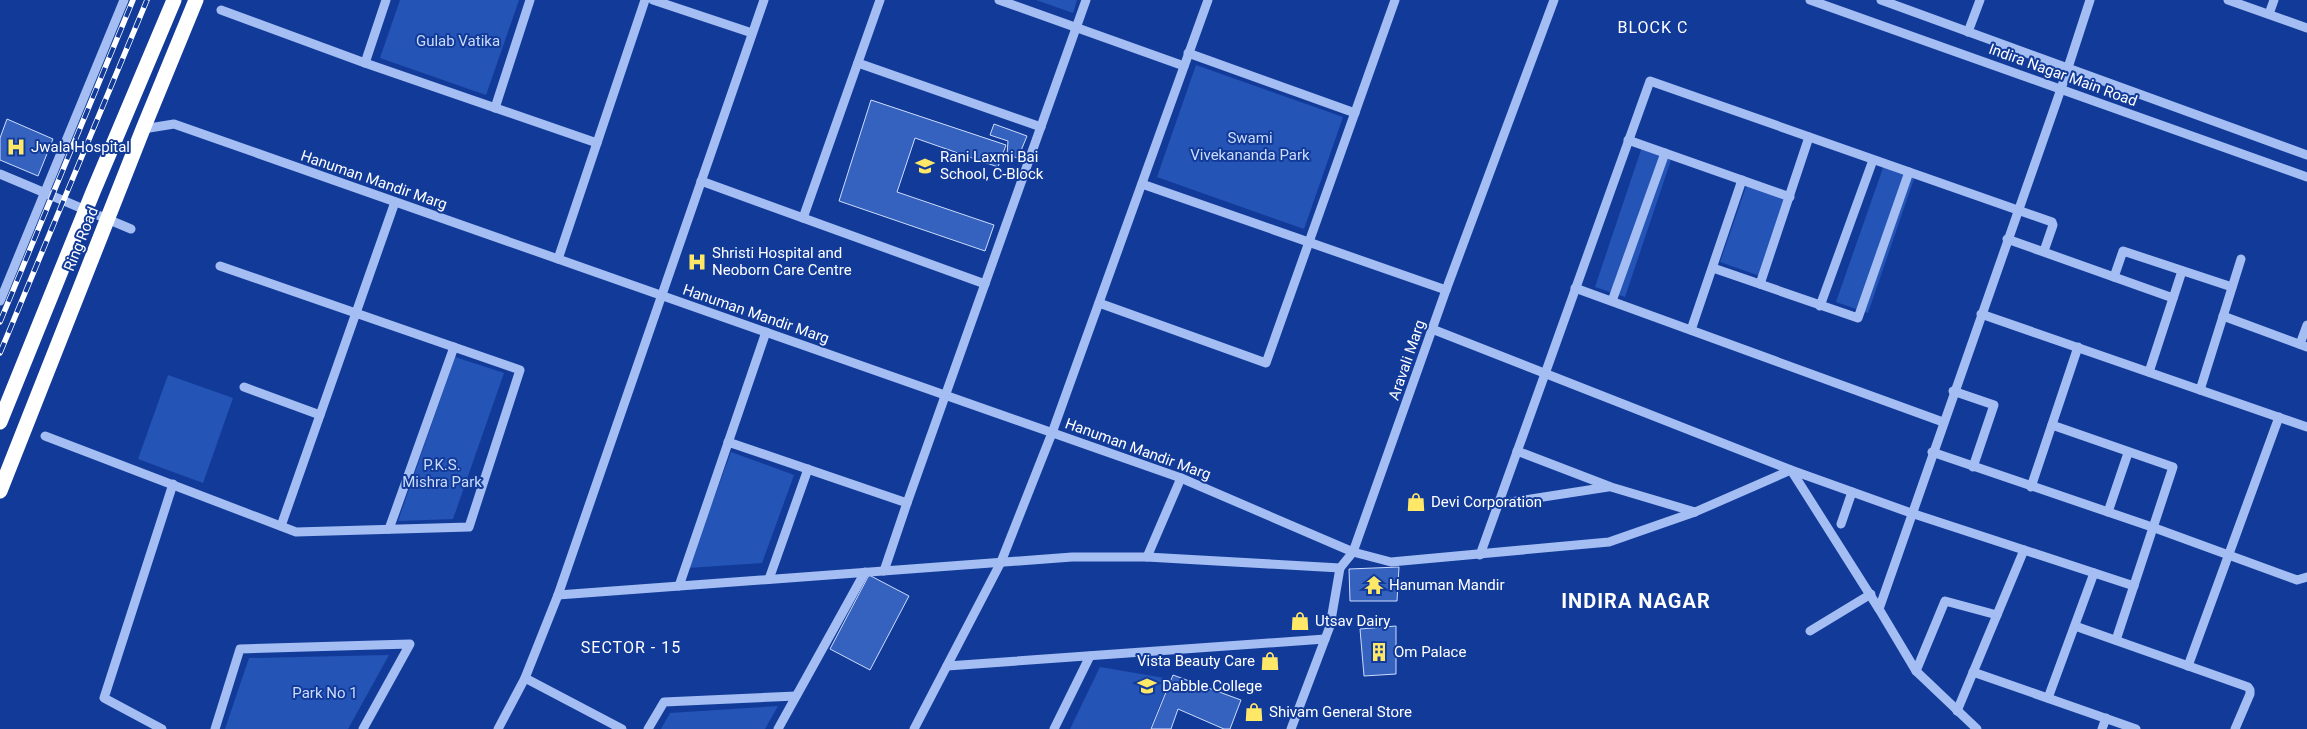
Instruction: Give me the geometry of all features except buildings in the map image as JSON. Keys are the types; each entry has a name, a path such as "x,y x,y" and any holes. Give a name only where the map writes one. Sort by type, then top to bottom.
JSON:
{"highway":[{"name":"Ring Road","path":"0,422 93,192 174,0"},
{"name":"Ring Road","path":"0,492 143,128 196,0"}],"street":[{"path":"0,302 124,0"},
{"path":"365,63 386,0"},
{"path":"494,108 530,0"},
{"path":"558,259 645,0"},
{"path":"653,0 752,33"},
{"path":"498,729 525,678 558,594 764,0"},
{"path":"803,218 880,0"},
{"path":"999,0 1184,66"},
{"path":"884,571 1086,0"},
{"path":"914,729 1002,562 1052,433 1208,0"},
{"path":"1099,303 1266,363 1395,0"},
{"name":"Aravali Marg","path":"1291,729 1325,639 1334,604 1340,568 1353,552 1446,290 1554,0"},
{"name":"Indira Nagar Main Road","path":"1810,0 2307,177"},
{"name":"Indira Nagar Main Road","path":"1881,0 2307,155"},
{"path":"1968,32 1980,0"},
{"path":"1879,609 2090,0"},
{"path":"2228,0 2307,28"},
{"path":"2269,14 2274,0"},
{"path":"221,10 365,63 597,143"},
{"path":"1188,53 1354,113"},
{"path":"858,62 1041,127"},
{"path":"1480,555 1650,81 2053,223 2044,251"},
{"name":"Hanuman Mandir Marg","path":"143,128 174,124 1181,478 1353,552 1391,562 1609,542 1695,512 1792,470"},
{"path":"1760,284 1809,137"},
{"path":"1628,140 1790,197"},
{"path":"1612,301 1664,153"},
{"path":"1820,306 1873,160"},
{"path":"1712,268 1858,318 1909,172"},
{"path":"0,174 131,229"},
{"path":"1692,330 1742,180"},
{"path":"701,181 985,284"},
{"path":"1142,184 1446,290"},
{"path":"281,526 394,202"},
{"path":"2007,239 2173,298"},
{"path":"2114,277 2123,251 2232,287"},
{"path":"2200,390 2241,259"},
{"path":"45,436 296,532 468,527 520,370 220,266"},
{"path":"2149,372 2182,271"},
{"path":"1575,288 1943,422"},
{"path":"1981,314 2307,427"},
{"path":"2224,316 2304,346 2307,325"},
{"path":"1432,329 1792,470 1911,514 2134,586"},
{"path":"679,586 766,332"},
{"path":"389,529 454,347"},
{"path":"2031,487 2078,347"},
{"path":"244,387 320,415"},
{"path":"1953,391 1994,406 1973,467"},
{"path":"2188,666 2279,417"},
{"path":"2052,425 2174,467 2152,527 2116,640"},
{"path":"728,442 907,503"},
{"path":"1517,451 1611,486 1695,512"},
{"path":"1932,452 2229,554 2297,580 2307,577"},
{"path":"2108,512 2128,452"},
{"path":"769,579 808,469"},
{"path":"1792,470 1916,671 1977,729"},
{"path":"1147,556 1181,478"},
{"path":"162,729 104,698 173,484"},
{"path":"1498,504 1611,486"},
{"path":"1841,524 1852,492"},
{"path":"1957,711 2024,550"},
{"path":"558,594 1072,557 1147,556 1340,568"},
{"path":"778,729 865,572"},
{"path":"2048,698 2094,573"},
{"path":"1810,631 1870,594"},
{"path":"1916,671 1945,601 1997,615"},
{"path":"2075,626 2250,690 2235,729"},
{"path":"947,666 1325,639"},
{"path":"215,729 240,649 410,644 363,729"},
{"path":"1054,729 1090,656"},
{"path":"1973,672 2136,729"},
{"path":"525,678 622,729"},
{"path":"648,729 664,702 796,696"},
{"path":"2102,729 2106,718"}],"green space":[{"name":"Gulab Vatika","path":"400,0 519,0 486,95 380,58"},
{"path":"1036,0 1077,0 1073,13"},
{"name":"Swami Vivekananda Park","path":"1196,65 1343,117 1304,229 1157,177"},
{"path":"1642,147 1672,157 1625,297 1595,287"},
{"path":"1884,165 1915,176 1868,313 1836,302"},
{"path":"1747,184 1789,199 1763,277 1720,262"},
{"name":"P.K.S. Mishra Park","path":"455,357 504,373 453,519 398,521"},
{"path":"168,375 233,398 203,483 138,459"},
{"path":"731,452 794,475 762,563 688,568"},
{"name":"Park No 1","path":"389,655 348,729 225,729 249,658"},
{"path":"1100,667 1170,679 1150,729 1070,729"},
{"path":"778,706 765,729 661,729 670,713"}],"railway":[{"path":"0,322 133,0"},
{"path":"0,353 147,0"}],"place":[{"name":"Jwala Hospital","path":"16,147"},
{"name":"Rani Laxmi Bai School, C-Block","path":"925,166"},
{"name":"Shristi Hospital and Neoborn Care Centre","path":"697,262"},
{"name":"Devi Corporation","path":"1416,502"},
{"name":"Hanuman Mandir","path":"1374,585"},
{"name":"Utsav Dairy","path":"1300,621"},
{"name":"Om Palace","path":"1379,652"},
{"name":"Vista Beauty Care","path":"1270,661"},
{"name":"Dabble College","path":"1147,686"},
{"name":"Shivam General Store","path":"1254,712"}],"district":[{"name":"BLOCK C","path":"1653,27"},
{"name":"INDIRA NAGAR","path":"1636,601"},
{"name":"SECTOR - 15","path":"631,647"}]}
